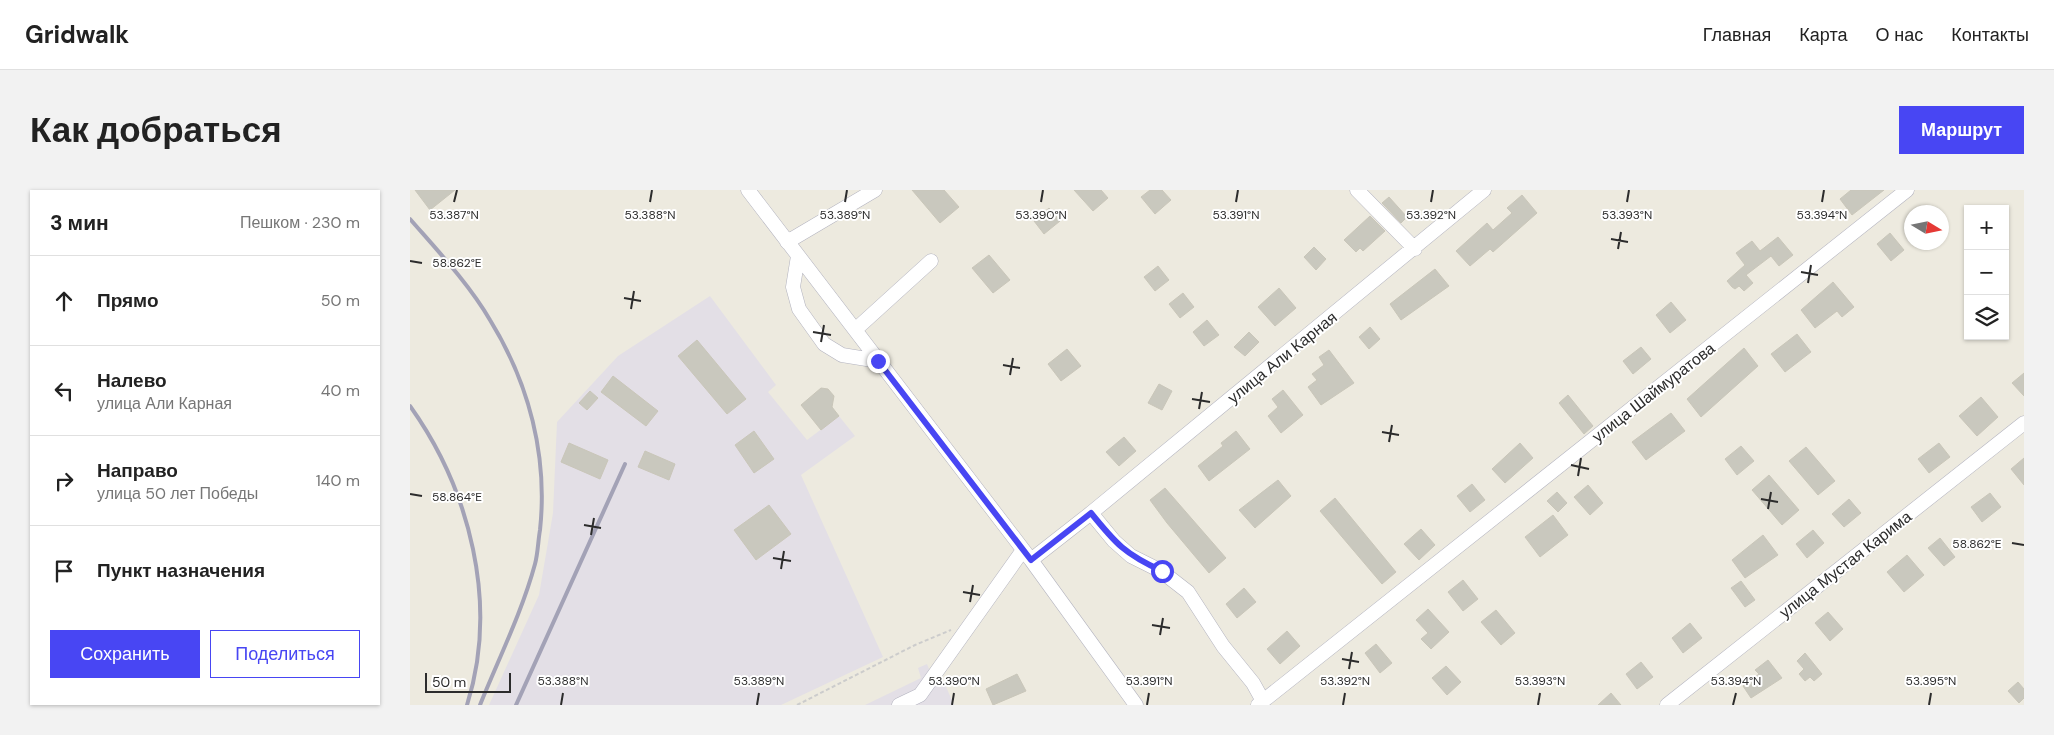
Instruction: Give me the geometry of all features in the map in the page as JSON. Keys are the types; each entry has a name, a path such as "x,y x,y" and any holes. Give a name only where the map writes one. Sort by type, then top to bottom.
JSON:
{"street":[{"path":"748,190 1027,555 1136,705"},
{"path":"787,242 875,190"},
{"path":"1357,190 1415,249"},
{"name":"улица Али Карная","path":"899,705 920,695 969,623 1027,555 1091,513 1415,249 1484,190"},
{"name":"улица Шаймуратова","path":"1261,703 1907,190"},
{"path":"798,256 793,287 799,309 824,344 842,355 878,361"},
{"path":"854,330 931,260"},
{"name":"улица Мустая Карима","path":"1667,705 2024,423"},
{"path":"1091,513 1114,541 1131,556 1162,571 1188,592 1223,646 1253,683 1261,703"}],"path":[{"path":"797,705 915,645 969,623"}],"shaded area":[{"path":"710,296 776,385 768,392 807,440 839,416 855,436 801,475 883,657 781,705 489,705 539,595 553,513 557,422 618,356"},
{"path":"927,664 931,674 944,682 954,705 865,705 921,678 918,668"}],"building":[{"path":"415,190 455,190 430,210"},
{"path":"912,190 944,190 959,207 940,223"},
{"path":"1074,190 1101,190 1108,198 1093,211"},
{"path":"1150,190 1162,190 1171,200 1155,214 1141,197"},
{"path":"1851,190 1884,190 1852,215 1840,199"},
{"path":"1522,195 1537,213 1493,252 1490,249 1470,266 1456,251 1487,223 1493,230 1512,213 1507,208"},
{"path":"1389,197 1407,217 1401,223 1382,203"},
{"path":"1049,208 1060,221 1044,234 1034,221"},
{"path":"1370,216 1385,231 1363,251 1360,248 1356,252 1344,240"},
{"path":"1890,233 1904,250 1891,261 1877,244"},
{"path":"1778,237 1793,255 1779,266 1771,256 1746,275 1753,283 1744,291 1739,286 1735,289 1732,287 1727,281 1745,265 1736,253 1752,241 1760,251"},
{"path":"1314,247 1326,259 1316,270 1304,257"},
{"path":"989,255 1010,280 993,293 972,268"},
{"path":"1158,266 1169,280 1155,291 1144,277"},
{"path":"1435,269 1449,286 1401,320 1390,304"},
{"path":"1833,282 1854,307 1842,317 1837,311 1815,328 1801,310"},
{"path":"1279,288 1296,308 1275,326 1258,307"},
{"path":"1183,293 1194,307 1180,318 1169,304"},
{"path":"1671,302 1686,320 1670,333 1656,315"},
{"path":"1207,320 1219,335 1204,346 1193,332"},
{"path":"1370,327 1380,339 1369,349 1359,337"},
{"path":"1249,332 1259,342 1245,356 1234,347"},
{"path":"1797,334 1811,352 1785,372 1771,354"},
{"path":"697,340 746,399 727,414 678,356"},
{"path":"1641,347 1651,359 1633,374 1623,361"},
{"path":"1744,348 1758,366 1701,417 1687,399"},
{"path":"1067,349 1081,366 1061,381 1048,364"},
{"path":"1329,350 1354,383 1321,405 1308,387 1317,380 1312,374 1324,365 1319,357"},
{"path":"2024,373 2024,396 2012,383"},
{"path":"613,376 658,411 646,426 601,392"},
{"path":"1159,384 1172,391 1162,410 1148,403"},
{"path":"821,388 828,389 834,396 832,407 839,416 821,430 801,405"},
{"path":"1283,390 1303,415 1281,433 1268,416 1278,407 1272,399"},
{"path":"590,391 598,398 587,410 579,403"},
{"path":"1568,395 1593,426 1584,434 1559,403"},
{"path":"1981,397 1998,417 1977,436 1959,416"},
{"path":"1671,413 1685,431 1646,460 1632,442"},
{"path":"754,431 774,459 754,473 735,445"},
{"path":"1236,431 1250,449 1209,481 1198,466 1223,446 1221,443"},
{"path":"1124,437 1136,451 1119,466 1106,452"},
{"path":"569,443 608,460 600,479 561,462"},
{"path":"1520,443 1533,458 1505,483 1492,469"},
{"path":"1939,443 1950,457 1929,473 1918,459"},
{"path":"1741,446 1754,461 1737,475 1725,459"},
{"path":"1806,447 1835,481 1818,495 1789,461"},
{"path":"645,451 675,464 669,480 638,467"},
{"path":"2024,458 2024,485 2011,469"},
{"path":"1769,475 1799,510 1782,525 1752,490"},
{"path":"1278,480 1291,496 1255,528 1239,510"},
{"path":"1472,484 1485,500 1470,512 1457,496"},
{"path":"1588,485 1603,503 1590,515 1574,497"},
{"path":"1165,488 1226,558 1209,573 1150,500"},
{"path":"1557,492 1567,503 1558,512 1547,501"},
{"path":"1990,493 2001,507 1982,522 1971,507"},
{"path":"1335,498 1396,572 1382,584 1320,511"},
{"path":"1849,499 1861,513 1844,527 1832,514"},
{"path":"769,505 791,534 756,560 734,530"},
{"path":"1553,515 1568,535 1540,557 1525,537"},
{"path":"1421,529 1435,545 1419,560 1404,544"},
{"path":"1813,530 1824,543 1807,558 1796,544"},
{"path":"1763,535 1778,555 1745,578 1732,560"},
{"path":"1940,538 1955,557 1944,566 1928,548"},
{"path":"1907,555 1924,575 1904,592 1887,572"},
{"path":"1463,580 1478,599 1463,611 1448,592"},
{"path":"1741,581 1755,600 1745,607 1731,588"},
{"path":"1244,588 1256,602 1237,618 1226,604"},
{"path":"1428,609 1449,632 1431,649 1421,639 1428,633 1416,620"},
{"path":"1496,610 1515,633 1501,645 1481,622"},
{"path":"1828,612 1843,629 1830,641 1815,623"},
{"path":"1690,623 1702,638 1683,653 1672,638"},
{"path":"1287,631 1300,646 1280,664 1267,649"},
{"path":"1376,644 1392,663 1380,673 1365,653"},
{"path":"1805,653 1822,674 1814,681 1810,677 1805,681 1799,674 1804,669 1797,661"},
{"path":"1768,660 1782,678 1751,698 1743,686 1759,674 1755,670"},
{"path":"1641,662 1653,677 1637,689 1626,674"},
{"path":"1446,666 1461,682 1447,695 1432,678"},
{"path":"1017,674 1026,691 993,705 986,689"},
{"path":"2018,682 2024,689 2024,698 2019,703 2008,691"},
{"path":"1611,693 1621,705 1598,705"}],"railway":[{"path":"410,219 472,293 504,344 525,395 533,421 538,448 542,502 536,560 517,617 480,705"},
{"path":"410,406 431,439 449,474 463,511 473,549 479,588 480,627 476,667 467,705"},
{"path":"516,705 625,464"}],"route":[{"path":"878,361 1031,560 1091,513 1114,541 1131,556 1162,571"}]}
